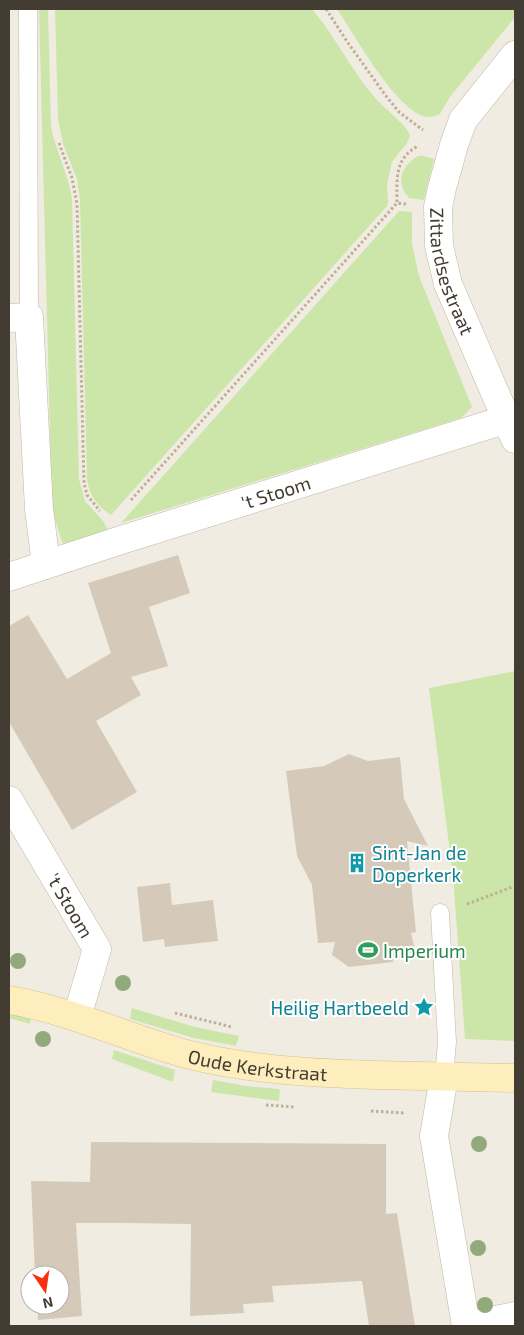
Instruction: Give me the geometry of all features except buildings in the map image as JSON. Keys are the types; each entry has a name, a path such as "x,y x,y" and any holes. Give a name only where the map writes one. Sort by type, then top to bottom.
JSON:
{"street":[{"name":"Zittardsestraat","path":"511,429 448,284 439,246 438,208 454,145 463,120 515,55"},
{"path":"19,318 46,564"},
{"name":"'t Stoom","path":"9,577 46,564 115,531 511,429"},
{"name":"'t Stoom","path":"11,810 97,949 77,1017"},
{"name":"Oude Kerkstraat","path":"9,1000 24,1002 77,1017 133,1038 191,1055 253,1067 317,1073 515,1078"},
{"path":"444,1077 434,1136 466,1326 515,1316"}],"lane":[{"path":"19,318 28,9"},
{"path":"440,913 446,1042 444,1077"}],"path":[{"path":"326,9 369,73 399,112 434,139 454,145"},
{"path":"56,136 72,178 76,199 84,483 87,495 115,531 397,203"},
{"path":"440,913 515,886"},
{"path":"175,1013 241,1029"}],"green space":[{"path":"39,9 48,9 51,127 72,198 79,479 85,501 103,521 108,530 63,544 52,511"},
{"path":"55,9 312,9 368,89 409,132 410,136 407,143 392,162 387,184 387,206 111,515 95,500 87,479 80,201 77,179 63,144 58,119"},
{"path":"337,9 515,9 515,17 450,97 439,115 428,117 420,115 397,96 374,67"},
{"path":"418,156 434,159 424,200 409,198 402,186 401,180 404,169"},
{"path":"399,211 412,212 412,244 419,276 472,407 461,418 121,523"},
{"path":"515,671 515,1041 465,1039 453,876 429,688"},
{"path":"132,1008 195,1027 239,1036 236,1046 194,1038 130,1019"},
{"path":"9,1011 31,1016 30,1024 9,1018"},
{"path":"114,1050 175,1070 173,1082 112,1059"},
{"path":"213,1080 246,1086 280,1089 279,1101 211,1092"}],"place":[{"name":"Sint-Jan de Doperkerk","path":"357,863"},
{"name":"Imperium","path":"368,950"},
{"name":"Heilig Hartbeeld","path":"424,1007"}]}
